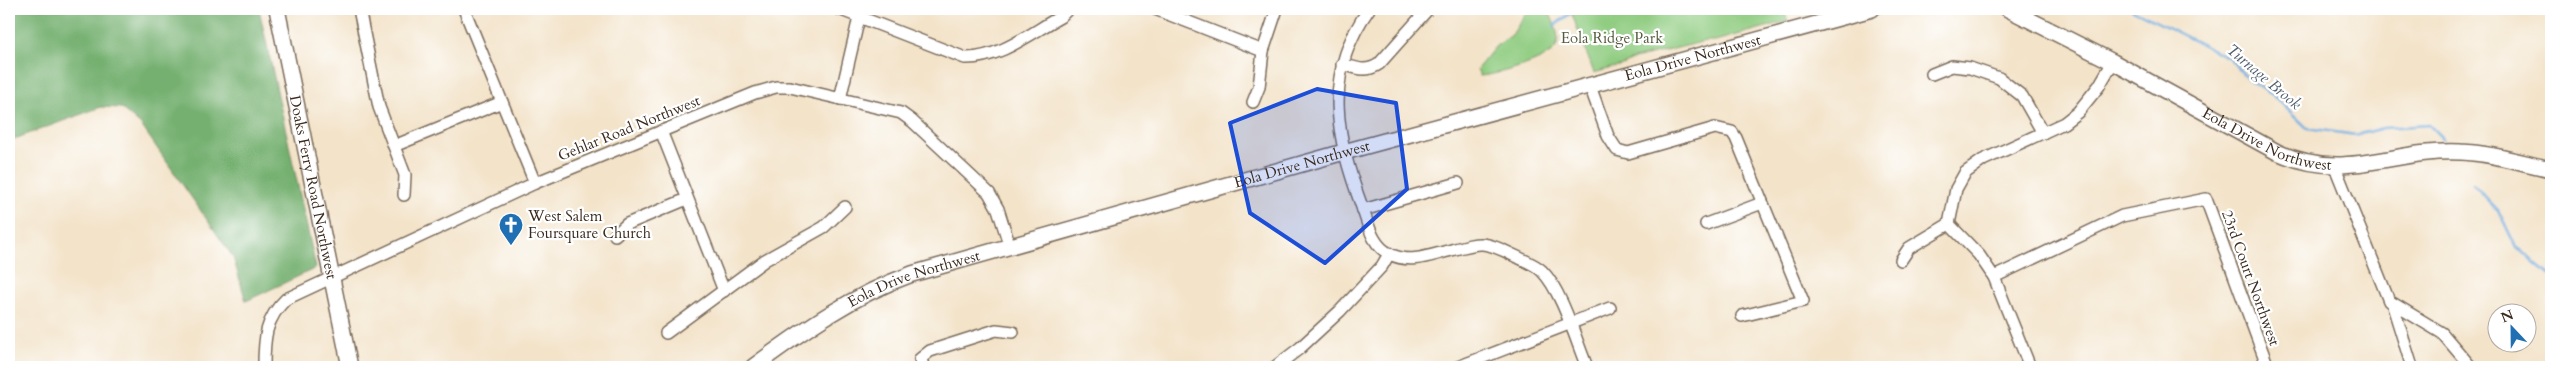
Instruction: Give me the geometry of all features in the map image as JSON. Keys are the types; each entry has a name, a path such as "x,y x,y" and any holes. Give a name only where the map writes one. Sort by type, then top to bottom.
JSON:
{"main road":[{"name":"Doaks Ferry Road Northwest","path":"277,9 350,367"},
{"name":"Eola Drive Northwest","path":"753,367 839,307 875,288 920,271 1344,152 1872,9"},
{"name":"Eola Drive Northwest","path":"2008,9 2112,62 2277,152 2303,162 2336,167 2431,154 2462,152 2551,169"}],"street":[{"path":"359,9 379,106 405,175 404,195"},
{"path":"464,9 535,183"},
{"path":"839,9 860,13 965,58 991,55 1060,17 1068,9"},
{"path":"1159,9 1263,51"},
{"path":"1253,102 1259,87 1263,51 1277,9"},
{"path":"1369,9 1351,40 1342,64 1337,99 1339,129 1344,152 1373,237 1389,254 1406,260 1422,258 1477,243 1494,246 1542,271 1553,286 1587,367"},
{"path":"1342,64 1360,70 1373,68 1380,64 1428,9"},
{"path":"840,99 860,13"},
{"path":"1901,260 1909,248 1949,224 1956,189 1965,173 1983,160 2043,133 2078,112 2099,86 2112,62"},
{"path":"1932,74 1952,66 1970,68 1999,78 2022,96 2043,133"},
{"path":"1590,86 1608,136 1617,150 1628,153 1715,128 1732,132 1803,300 1742,316"},
{"name":"Gehlar Road Northwest","path":"264,367 266,330 277,308 286,299 535,183 661,131 776,87 790,87 900,113 912,120 989,194 998,209 1010,246"},
{"path":"394,146 502,102"},
{"path":"661,131 724,290"},
{"path":"2336,167 2386,295 2393,306 2412,367"},
{"path":"1363,210 1458,183"},
{"path":"615,235 626,224 687,199"},
{"name":"23rd Court Northwest","path":"1994,277 2122,216 2206,199 2268,367"},
{"path":"1706,224 1762,202"},
{"path":"666,333 765,260 824,227 845,207"},
{"path":"1949,224 1979,255 1994,277 2005,309 2030,367"},
{"path":"1275,367 1300,348 1340,312 1382,266 1389,254"},
{"path":"2393,306 2424,321 2442,334 2471,367"},
{"path":"1458,367 1472,365 1610,308"},
{"path":"922,363 930,351 996,330 1013,332"}],"highlighted area":[{"path":"1317,89 1396,103 1407,189 1325,263 1250,213 1230,123"}],"green space":[{"path":"9,9 259,9 316,268 246,301 233,257 141,125 121,108 101,107 9,141"},
{"path":"1528,9 1548,9 1557,33 1558,43 1556,47 1533,62 1509,70 1480,76 1477,69 1496,46 1512,35"},
{"name":"Eola Ridge Park","path":"1570,9 1783,9 1788,21 1715,41 1705,41 1634,59 1625,64 1594,73"}],"waterway":[{"name":"Turnage Brook","path":"1554,26 1576,9"},
{"name":"Turnage Brook","path":"2131,9 2229,58 2249,80 2274,96 2307,128 2356,135 2383,128 2429,125 2443,139"},
{"name":"Turnage Brook","path":"2473,184 2498,210 2516,247 2551,276"}],"place":[{"name":"West Salem Foursquare Church","path":"511,246"}]}
